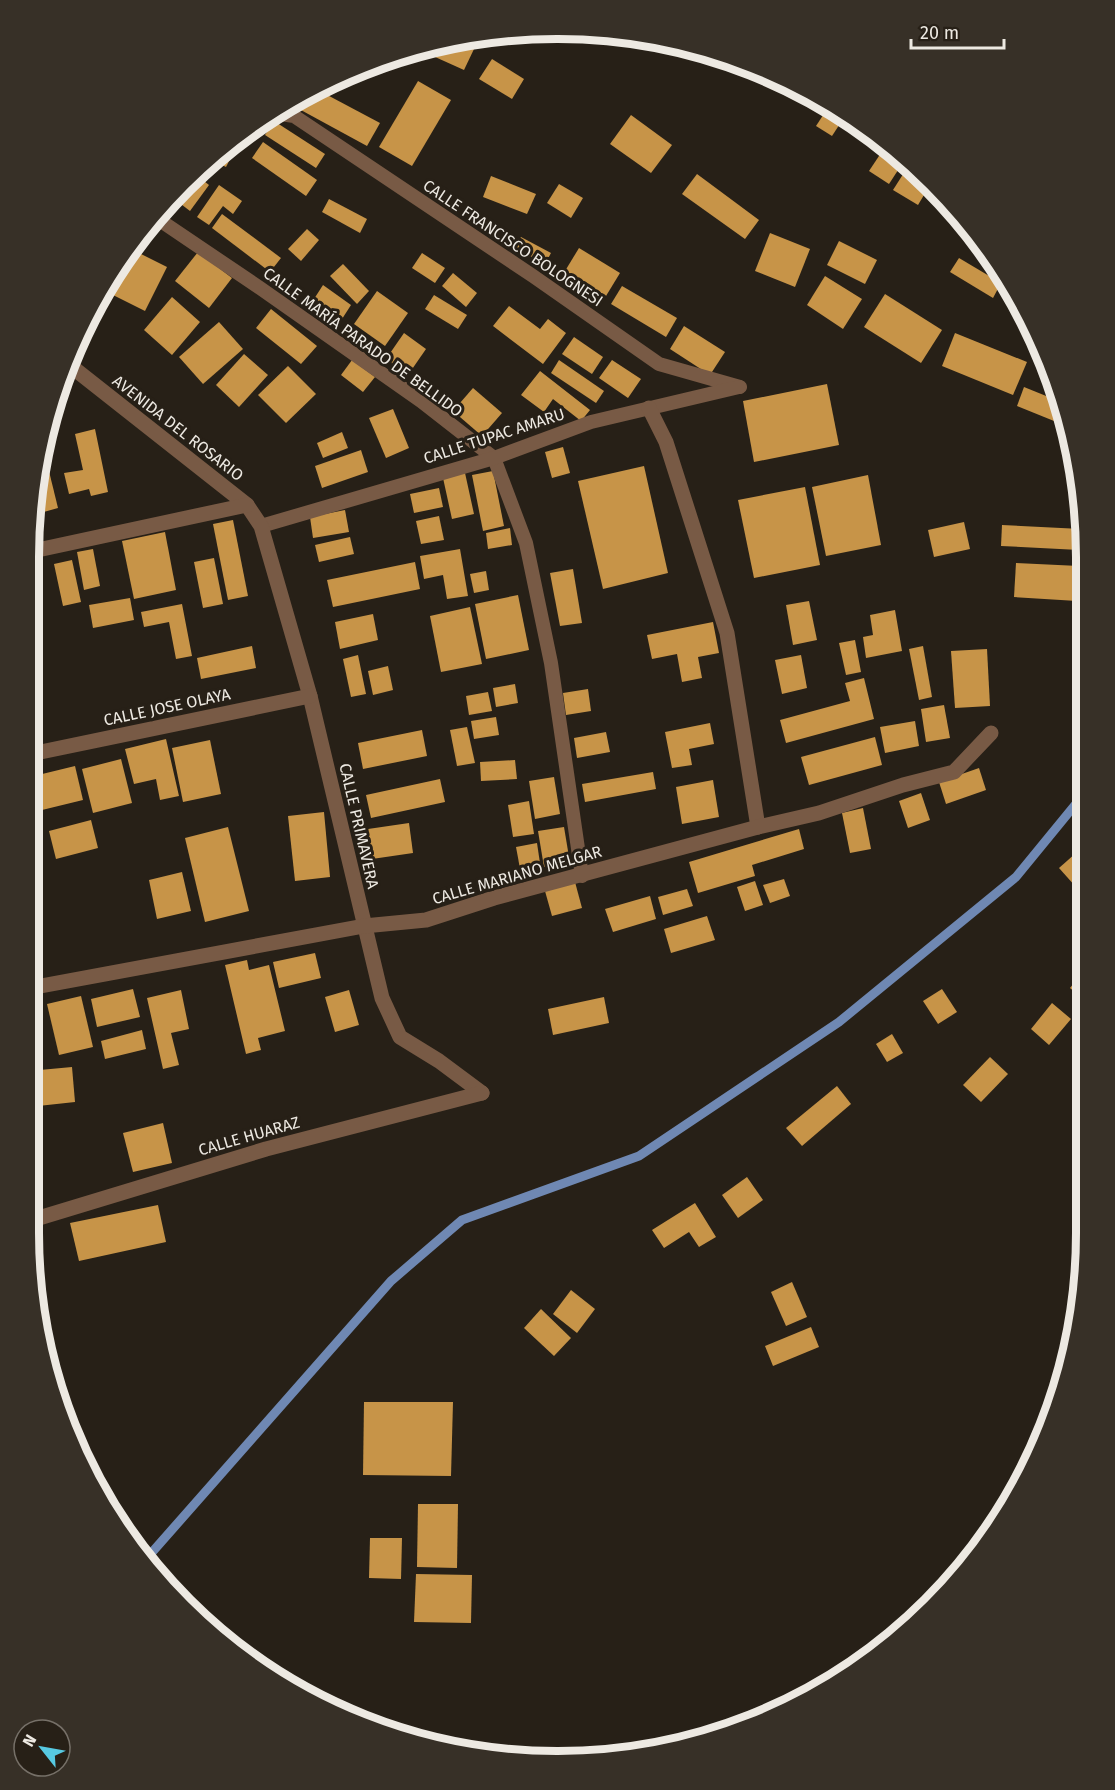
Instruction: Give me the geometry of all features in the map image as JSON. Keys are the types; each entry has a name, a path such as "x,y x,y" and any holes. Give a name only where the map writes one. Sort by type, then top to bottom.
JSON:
{"street":[{"name":"AVENIDA DEL ROSARIO","path":"75,369 247,505 261,526"},
{"path":"649,408 666,442 727,633 758,827"},
{"path":"39,550 247,505"},
{"name":"CALLE PRIMAVERA","path":"261,526 310,696 382,998 400,1037 439,1061 482,1093"},
{"name":"CALLE JOSE OLAYA","path":"39,752 310,696"},
{"name":"CALLE MARIANO MELGAR","path":"39,986 364,926 426,920 495,898 758,827 819,813 903,785 954,772 991,733"},
{"name":"CALLE HUARAZ","path":"39,1218 266,1149 482,1093"}],"lane":[{"name":"CALLE FRANCISCO BOLOGNESI","path":"287,115 294,116 533,276 659,364 740,387"},
{"name":"CALLE MARÍA PARADO DE BELLIDO","path":"163,222 402,387 494,458"},
{"name":"CALLE TUPAC AMARU","path":"261,526 494,458 591,422 740,387"},
{"path":"494,458 526,543 551,663 582,876"}],"building":[{"path":"469,47 474,49 464,70 431,55"},
{"path":"492,59 524,79 512,99 479,79"},
{"path":"418,81 451,100 412,166 379,147"},
{"path":"325,94 380,123 367,146 298,108"},
{"path":"825,113 841,123 832,136 816,126"},
{"path":"631,115 672,145 651,173 610,144"},
{"path":"275,122 325,154 316,168 265,135"},
{"path":"263,142 317,180 306,196 252,158"},
{"path":"881,153 899,168 889,184 869,171"},
{"path":"233,154 226,167 220,164"},
{"path":"904,173 925,193 918,205 893,190"},
{"path":"697,174 759,220 745,239 682,194"},
{"path":"491,176 536,194 527,214 483,197"},
{"path":"203,180 209,185 190,211 180,203"},
{"path":"559,184 583,198 571,218 547,203"},
{"path":"219,185 242,201 233,214 223,206 209,225 197,217"},
{"path":"329,199 367,219 360,233 322,212"},
{"path":"222,214 281,258 270,272 212,228"},
{"path":"307,229 319,240 301,261 288,249"},
{"path":"770,233 810,249 795,287 755,271"},
{"path":"521,237 551,253 545,264 515,248"},
{"path":"839,241 877,260 865,284 827,265"},
{"path":"579,248 620,273 606,296 565,271"},
{"path":"198,252 232,278 209,308 175,281"},
{"path":"138,253 167,267 145,311 111,294"},
{"path":"422,253 445,268 435,283 412,268"},
{"path":"959,258 996,280 999,286 993,298 950,272"},
{"path":"343,264 369,291 357,304 330,276"},
{"path":"453,273 477,293 466,307 442,286"},
{"path":"825,276 862,299 843,329 807,305"},
{"path":"323,285 351,305 342,319 314,299"},
{"path":"622,286 677,318 666,337 611,304"},
{"path":"377,291 408,313 385,346 354,324"},
{"path":"885,294 942,330 921,363 864,327"},
{"path":"434,295 467,315 458,329 425,309"},
{"path":"172,297 200,322 172,355 144,330"},
{"path":"509,306 540,329 548,319 566,333 543,364 493,326"},
{"path":"271,309 317,346 301,364 256,328"},
{"path":"219,322 243,349 203,384 179,357"},
{"path":"684,326 725,352 710,375 670,349"},
{"path":"404,333 426,349 408,375 386,359"},
{"path":"955,333 1027,362 1013,395 942,366"},
{"path":"574,337 603,357 592,374 562,354"},
{"path":"244,354 268,375 239,407 216,385"},
{"path":"352,360 375,377 363,392 341,375"},
{"path":"559,360 604,391 596,403 551,373"},
{"path":"612,360 641,379 628,398 599,378"},
{"path":"288,366 316,394 286,423 258,395"},
{"path":"540,371 590,410 581,421 553,399 544,412 521,395"},
{"path":"827,384 839,445 754,462 743,401"},
{"path":"1024,387 1050,398 1056,416 1054,421 1017,406"},
{"path":"473,388 502,413 482,436 453,411"},
{"path":"393,409 409,448 386,458 369,418"},
{"path":"95,429 108,492 91,496 89,489 69,494 64,473 83,470 75,434"},
{"path":"342,432 348,448 323,458 317,443"},
{"path":"563,447 570,473 552,478 545,452"},
{"path":"361,450 368,472 322,488 315,466"},
{"path":"47,465 58,508 41,513"},
{"path":"644,466 668,573 603,589 578,481"},
{"path":"493,471 504,526 483,531 472,475"},
{"path":"465,473 474,514 452,519 443,478"},
{"path":"868,475 881,545 826,556 812,487"},
{"path":"805,487 820,565 754,578 738,500"},
{"path":"439,488 443,507 414,513 410,494"},
{"path":"345,510 349,532 313,538 310,517"},
{"path":"439,516 444,540 421,544 416,521"},
{"path":"233,520 248,596 228,600 213,524"},
{"path":"964,522 970,549 934,557 928,530"},
{"path":"1002,525 1075,529 1076,550 1001,546"},
{"path":"510,528 512,545 488,549 486,533"},
{"path":"165,532 176,590 134,599 122,541"},
{"path":"350,537 354,554 319,562 315,545"},
{"path":"93,549 100,586 84,590 77,552"},
{"path":"460,549 468,596 447,599 443,575 424,579 420,556"},
{"path":"214,558 223,604 203,608 194,562"},
{"path":"72,560 81,602 63,606 54,564"},
{"path":"415,562 420,589 333,607 327,580"},
{"path":"1016,563 1076,566 1076,601 1014,597"},
{"path":"573,569 582,623 560,626 550,573"},
{"path":"486,571 489,590 474,593 470,574"},
{"path":"518,595 529,650 486,659 475,604"},
{"path":"130,598 134,620 93,628 89,605"},
{"path":"809,601 817,640 793,645 786,605"},
{"path":"182,604 192,656 176,659 169,622 144,627 141,612"},
{"path":"470,607 482,664 441,672 430,616"},
{"path":"895,610 902,651 866,658 863,637 873,635 870,615"},
{"path":"373,614 378,640 340,649 335,622"},
{"path":"713,622 719,653 698,657 702,678 682,682 677,654 652,659 647,635"},
{"path":"855,640 861,672 846,675 839,643"},
{"path":"252,646 256,668 201,679 197,658"},
{"path":"923,646 932,697 919,700 909,649"},
{"path":"987,649 990,706 955,708 951,651"},
{"path":"358,655 366,694 351,697 343,659"},
{"path":"801,655 807,688 782,694 775,660"},
{"path":"388,666 393,690 373,695 368,671"},
{"path":"864,678 874,719 786,743 780,720 850,701 845,683"},
{"path":"515,684 518,703 496,707 493,688"},
{"path":"588,689 591,711 566,715 563,693"},
{"path":"488,692 492,711 469,715 466,696"},
{"path":"944,705 950,738 926,742 921,709"},
{"path":"496,717 499,735 474,739 471,721"},
{"path":"915,721 919,746 885,753 880,727"},
{"path":"710,723 714,744 689,749 692,765 672,768 665,732"},
{"path":"467,727 475,763 457,766 450,730"},
{"path":"422,730 427,756 363,769 358,743"},
{"path":"606,732 610,752 577,758 574,738"},
{"path":"875,737 882,765 809,785 801,757"},
{"path":"166,739 179,796 160,800 156,779 134,784 125,749"},
{"path":"210,740 221,794 183,802 172,748"},
{"path":"121,759 132,803 93,813 82,769"},
{"path":"515,760 517,779 481,781 480,762"},
{"path":"75,766 83,800 42,810 39,797 39,775"},
{"path":"979,768 986,790 946,804 939,782"},
{"path":"653,772 656,789 585,802 582,784"},
{"path":"554,777 560,814 535,819 529,781"},
{"path":"440,779 445,802 371,818 366,795"},
{"path":"713,780 719,817 682,824 676,787"},
{"path":"921,793 930,820 908,828 899,801"},
{"path":"529,801 534,834 513,837 508,805"},
{"path":"863,808 871,849 850,853 842,813"},
{"path":"324,812 330,877 295,881 288,816"},
{"path":"91,820 98,848 56,859 49,831"},
{"path":"409,823 413,853 372,859 368,829"},
{"path":"228,827 249,911 205,922 185,838"},
{"path":"564,827 570,863 544,867 538,831"},
{"path":"799,829 804,849 752,865 755,876 698,893 689,862"},
{"path":"537,843 541,870 521,874 516,847"},
{"path":"1076,853 1076,887 1059,868"},
{"path":"182,872 191,911 157,919 149,880"},
{"path":"784,879 790,896 770,903 763,885"},
{"path":"755,881 763,905 745,911 737,887"},
{"path":"575,882 582,908 552,916 545,891"},
{"path":"687,889 693,906 663,915 658,897"},
{"path":"650,896 656,919 613,932 605,909"},
{"path":"707,916 715,940 671,953 664,929"},
{"path":"315,953 321,978 279,988 273,962"},
{"path":"247,960 249,970 269,965 285,1031 258,1038 261,1050 246,1054 225,965"},
{"path":"1076,981 1076,993 1070,988"},
{"path":"133,989 140,1017 97,1027 91,999"},
{"path":"942,989 957,1012 938,1024 923,1001"},
{"path":"181,990 189,1029 171,1033 179,1065 163,1069 147,998"},
{"path":"349,990 359,1025 335,1032 325,997"},
{"path":"81,996 93,1047 59,1055 47,1004"},
{"path":"604,997 609,1023 553,1035 548,1009"},
{"path":"1052,1003 1071,1019 1049,1045 1031,1029"},
{"path":"142,1030 146,1049 105,1059 101,1041"},
{"path":"892,1034 903,1053 887,1062 876,1044"},
{"path":"990,1057 1008,1074 981,1102 963,1085"},
{"path":"72,1067 75,1102 39,1106 39,1070"},
{"path":"837,1086 851,1104 802,1146 786,1128"},
{"path":"163,1123 172,1163 133,1172 123,1133"},
{"path":"747,1177 763,1200 738,1218 722,1195"},
{"path":"695,1203 716,1237 699,1247 689,1232 664,1248 652,1230"},
{"path":"158,1205 166,1242 79,1261 70,1223"},
{"path":"792,1282 807,1317 786,1326 771,1292"},
{"path":"571,1290 595,1309 577,1333 553,1314"},
{"path":"541,1309 571,1338 554,1356 524,1328"},
{"path":"811,1327 819,1347 773,1366 765,1346"},
{"path":"364,1402 453,1402 451,1476 363,1475"},
{"path":"418,1504 458,1504 457,1568 417,1567"},
{"path":"370,1538 402,1538 401,1579 369,1578"},
{"path":"416,1574 472,1575 471,1623 414,1622"}],"waterway":[{"path":"151,1554 391,1281 462,1220 639,1156 839,1022 1016,877 1076,804"}]}
